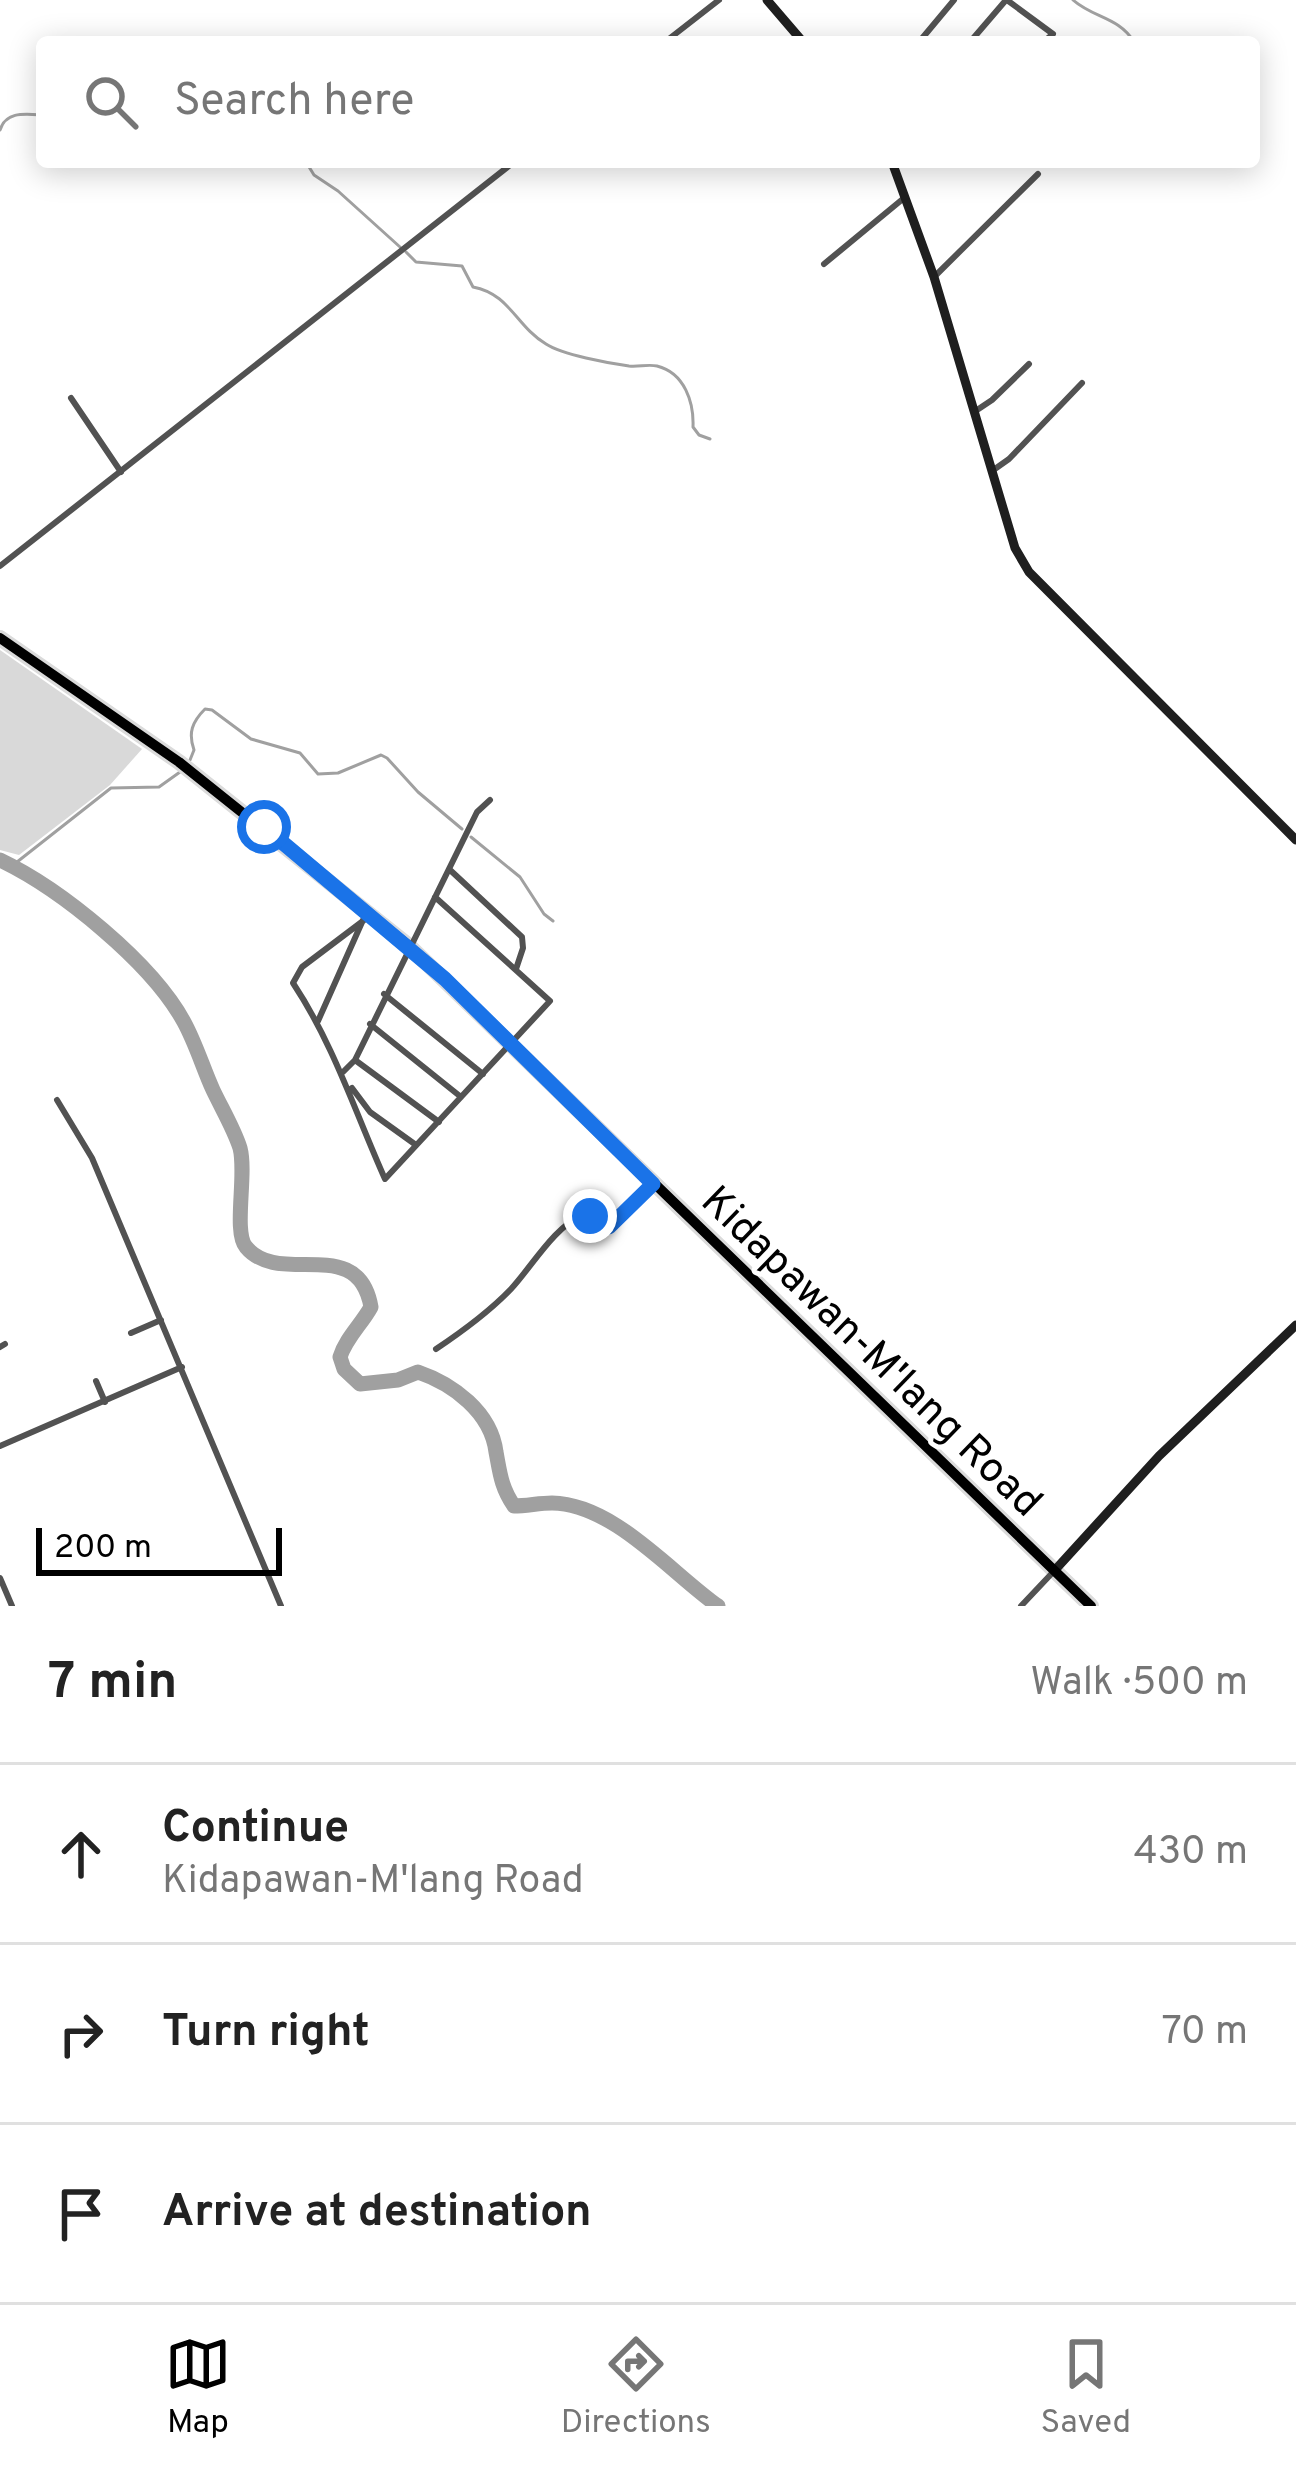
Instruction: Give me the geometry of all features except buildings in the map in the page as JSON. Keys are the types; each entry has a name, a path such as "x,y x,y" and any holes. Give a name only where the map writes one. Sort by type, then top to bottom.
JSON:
{"main road":[{"name":"Kidapawan-M'lang Road","path":"0,638 179,762 409,946 1091,1606"}],"street":[{"path":"673,36 719,0"},
{"path":"767,0 798,36"},
{"path":"924,36 954,0"},
{"path":"977,36 1007,0 1050,36"},
{"path":"0,566 506,168"},
{"path":"895,168 934,277 1015,548 1029,572 1296,840"},
{"path":"934,277 1038,175"},
{"path":"824,264 907,195"},
{"path":"974,412 1028,364"},
{"path":"992,471 1082,383"},
{"path":"71,398 121,472"},
{"path":"344,1076 477,812 490,800"},
{"path":"449,869 522,937 516,968"},
{"path":"366,916 295,975 293,983 318,1021 344,1076 385,1179 550,1001 435,897"},
{"path":"318,1021 366,916"},
{"path":"384,994 483,1074"},
{"path":"370,1024 462,1098"},
{"path":"355,1060 440,1122"},
{"path":"344,1076 370,1112 416,1145"},
{"path":"57,1100 92,1158 281,1606"},
{"path":"436,1348 508,1292 577,1216 584,1214 609,1227 653,1184"},
{"path":"131,1334 162,1319"},
{"path":"1021,1606 1159,1456 1296,1325"},
{"path":"0,1446 182,1367"},
{"path":"96,1382 105,1402"},
{"path":"0,1578 12,1606"}],"shaded area":[{"path":"0,650 142,749 110,785 19,855 0,850"}],"waterway":[{"path":"1073,0 1130,36"},
{"path":"0,130 11,117 36,115"},
{"path":"310,168 400,247"},
{"path":"406,252 416,262 462,266 473,287 496,296 536,337 554,348 610,363 667,370 686,390 693,427 710,439"},
{"path":"190,760 194,723 205,709 212,710 251,739 300,753 318,774 338,773 381,755 462,829"},
{"path":"9,864 111,788 159,787 180,772"},
{"path":"471,837 520,877 553,921"},
{"path":"0,860 77,908 128,952 184,1022 240,1148 241,1229 246,1247 278,1263 335,1266 351,1272 363,1285 371,1307 343,1350 344,1369 360,1384 398,1380 418,1372 444,1384 487,1424 514,1506 552,1503 597,1515 641,1542 718,1606"}],"route":[{"path":"264,827 445,979 653,1184 609,1227 600,1226 590,1216"}]}
